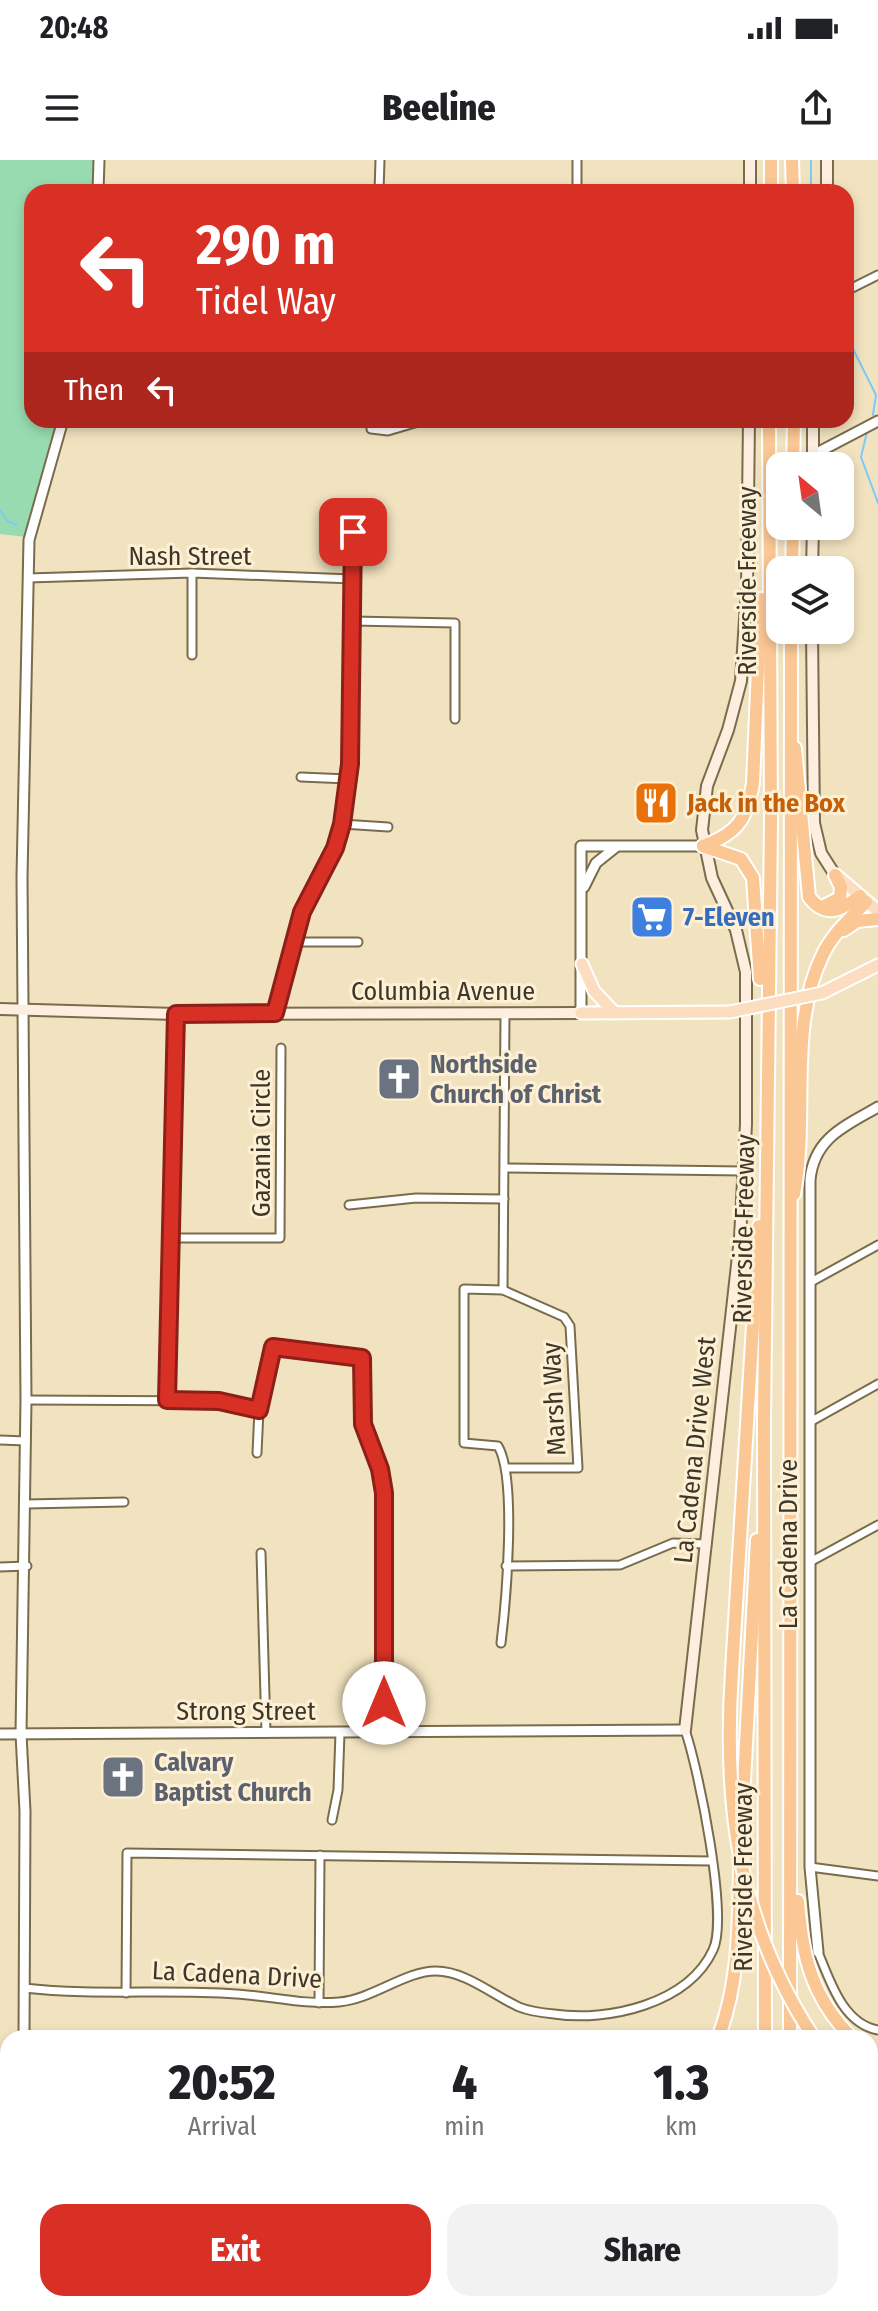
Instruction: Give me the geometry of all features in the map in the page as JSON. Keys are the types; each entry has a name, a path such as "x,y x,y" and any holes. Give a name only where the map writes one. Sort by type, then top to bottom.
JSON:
{"highway":[{"path":"771,160 771,184"},
{"path":"792,160 793,184"},
{"name":"Riverside Freeway","path":"769,428 769,452"},
{"name":"Riverside Freeway","path":"793,452 794,428"},
{"path":"703,846 733,833 748,813 753,783 760,651 761,545 766,534"},
{"name":"Riverside Freeway","path":"765,2030 764,1421 771,822 768,540"},
{"name":"Riverside Freeway","path":"790,2030 791,644"},
{"path":"790,725 800,768 805,887 813,903 826,911 835,912 863,899"},
{"path":"703,846 741,859 753,878 759,934 760,1025 766,1047"},
{"path":"813,903 822,906 837,903 842,892 835,875"},
{"path":"789,1221 798,1173 803,1049 812,981 834,936 863,899"},
{"path":"834,936 857,921 878,919"},
{"path":"768,1111 732,1671 730,1794 737,1852 750,1906 775,1968 810,2030"},
{"path":"721,2030 729,2007 739,1925 741,1814 764,1421"},
{"path":"791,1810 805,1965 824,2006 845,2030"}],"main road":[{"path":"750,160 750,184"},
{"path":"827,160 827,184"},
{"name":"La Cadena Drive West","path":"685,1730 734,1302 743,1171 746,972 736,930 712,878 703,846 702,805 734,712 742,670 748,575 749,428"},
{"path":"813,428 813,452"},
{"path":"812,644 814,823 821,853 835,875 878,911"},
{"path":"582,964 594,991 615,1013"},
{"name":"Columbia Avenue","path":"0,1009 176,1014 730,1012 822,993 878,965"}],"street":[{"path":"98,184 99,160"},
{"path":"379,184 380,160"},
{"path":"577,160 577,184"},
{"path":"854,287 878,275"},
{"path":"828,452 878,421"},
{"path":"24,2030 25,1811 21,1734 27,1566 23,1009 28,578 29,540 61,428"},
{"path":"371,428 388,431 398,428"},
{"path":"275,1013 302,912 335,848 342,824 348,779 353,532"},
{"path":"192,573 192,655"},
{"name":"Nash Street","path":"28,578 192,573 353,579"},
{"path":"352,621 455,623 455,719"},
{"path":"301,777 348,779"},
{"path":"342,824 388,827"},
{"path":"581,1013 581,846 703,846"},
{"path":"582,894 596,863 618,846"},
{"path":"294,942 358,942"},
{"path":"503,1290 505,1013"},
{"path":"167,1400 176,1014"},
{"name":"Gazania Circle","path":"170,1238 280,1238 281,1048"},
{"name":"La Cadena Drive","path":"818,1952 810,1867 812,1167 826,1139 878,1107"},
{"path":"506,1168 743,1171"},
{"path":"349,1205 416,1198 504,1199"},
{"path":"811,1282 878,1245"},
{"name":"Marsh Way","path":"464,1289 503,1290 564,1317 570,1326 578,1468 507,1468 498,1446 464,1443 464,1289"},
{"path":"257,1453 259,1410 273,1347 362,1358 363,1424 380,1469 384,1493 384,1733"},
{"path":"810,1422 878,1384"},
{"path":"26,1400 219,1401 259,1410"},
{"path":"0,1440 26,1441"},
{"path":"501,1643 507,1468"},
{"path":"26,1504 124,1502"},
{"path":"810,1562 878,1525"},
{"path":"506,1566 620,1565 673,1543 707,1544"},
{"path":"261,1553 266,1733"},
{"path":"0,1567 27,1566"},
{"name":"La Cadena Drive","path":"24,1988 237,1994 319,2003 355,2000 435,1971 458,1975 522,2009 589,2016 630,2010 673,1995 713,1951 719,1910 685,1730"},
{"name":"Strong Street","path":"0,1734 685,1730"},
{"path":"332,1820 338,1790 340,1733"},
{"path":"126,1993 127,1853 711,1861"},
{"path":"319,2003 320,1855"},
{"path":"810,1867 878,1876"},
{"path":"818,1952 844,2007 856,2020 878,2030"}],"green space":[{"path":"0,160 97,160 96,184 24,184 24,428 57,428 26,537 0,534"}],"waterway":[{"path":"811,160 811,184"},
{"path":"854,351 876,395 873,415"},
{"path":"867,432 861,457 878,503"},
{"path":"0,510 7,521 17,525"}],"place":[{"name":"Jack in the Box","path":"656,803"},
{"name":"7-Eleven","path":"652,917"},
{"name":"Northside Church of Christ","path":"399,1079"},
{"name":"Calvary Baptist Church","path":"123,1777"}],"route":[{"path":"353,532 350,764 342,824 335,848 302,912 275,1013 176,1014 167,1400 219,1401 259,1410 273,1347 362,1358 360,1402 363,1424 380,1469 384,1493 384,1703"}]}
